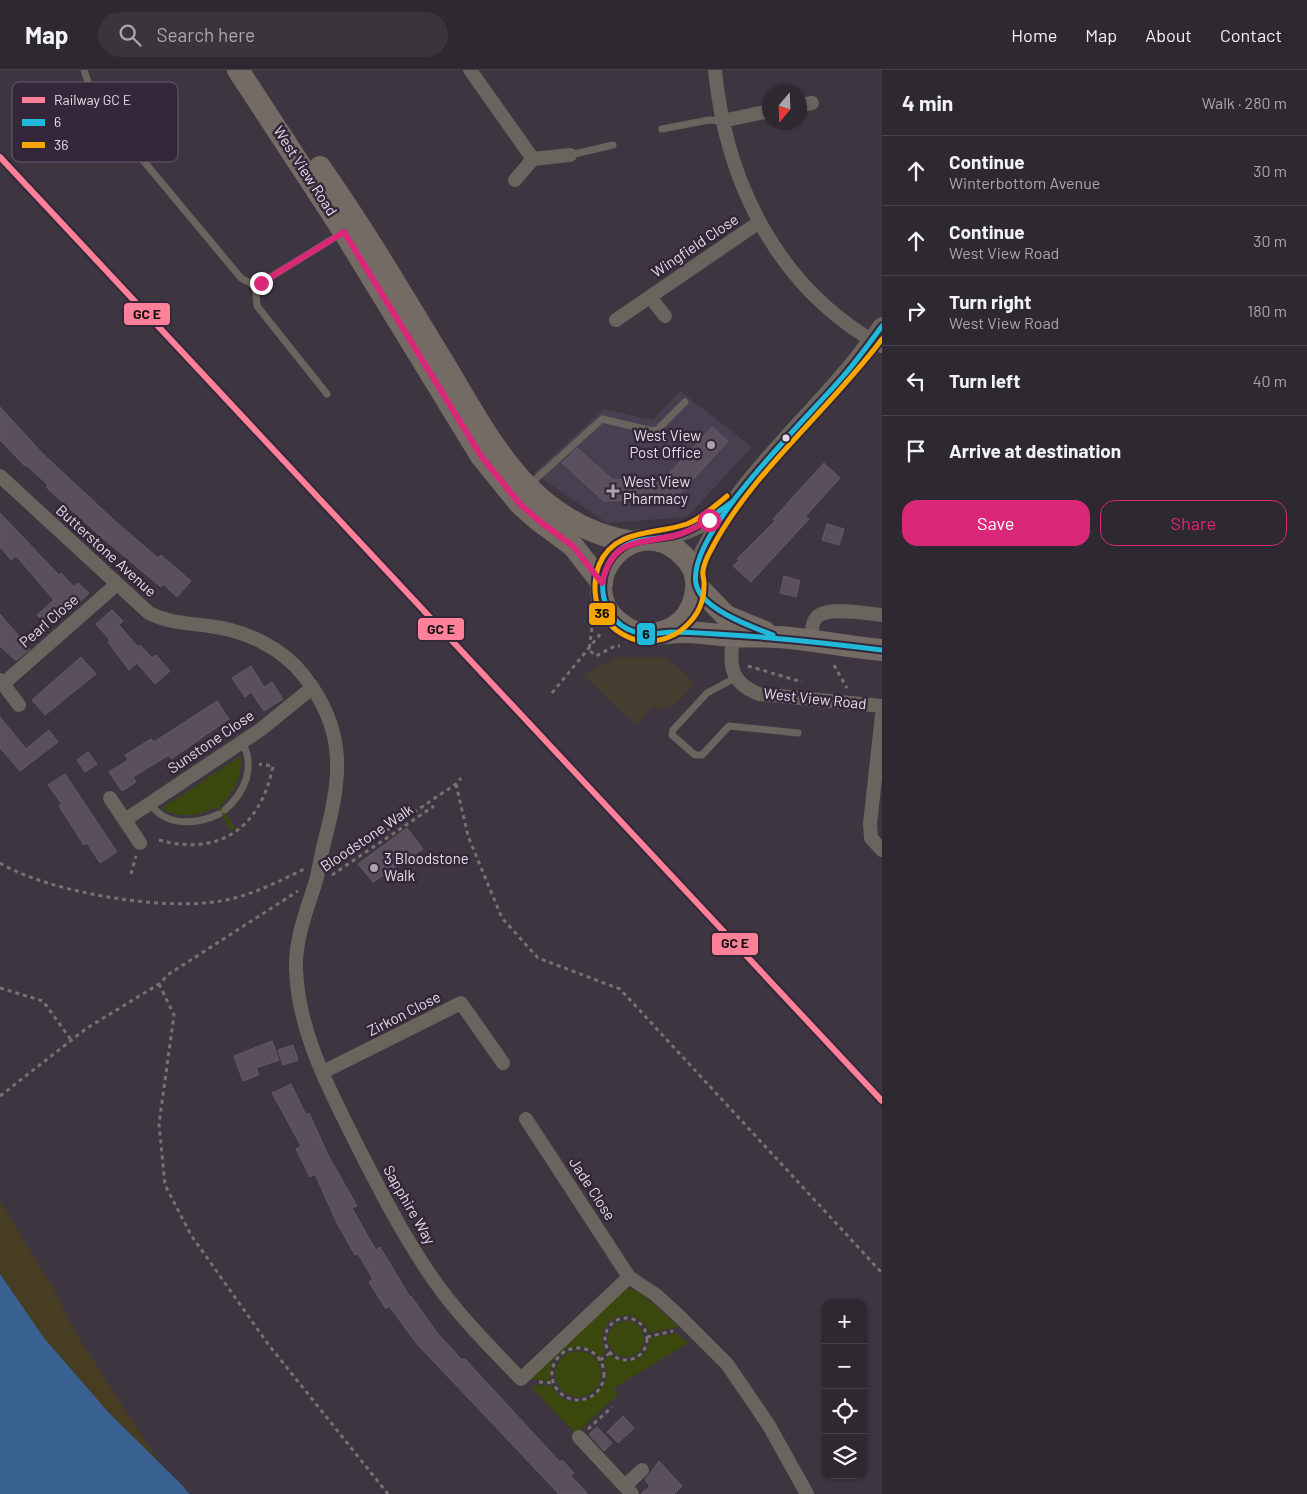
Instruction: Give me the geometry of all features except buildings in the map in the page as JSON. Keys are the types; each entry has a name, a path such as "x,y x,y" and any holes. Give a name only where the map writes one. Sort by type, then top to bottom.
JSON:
{"main road":[{"name":"West View Road","path":"238,70 344,232 481,456 520,504 573,546 602,583 604,602 612,617 626,628 640,634 735,628 778,637 882,650"},
{"name":"West View Road","path":"252,70 355,217 488,437 528,486 584,529 613,539 658,540 677,548 709,601 735,628"},
{"path":"602,583 610,560 621,548 639,541"},
{"path":"656,634 674,627 686,616 694,604 696,579"}],"street":[{"path":"470,70 533,159"},
{"path":"715,70 722,121 737,174 758,223 790,269 818,300 877,344"},
{"path":"722,121 762,113"},
{"path":"515,180 533,159 570,155"},
{"name":"Wingfield Close","path":"616,320 758,223"},
{"name":"Wingfield Close","path":"650,297 665,316"},
{"path":"696,579 707,542 732,502 845,374 877,344 882,326"},
{"name":"Butterstone Avenue","path":"2,483 149,612 164,620 236,631 261,642 286,657 304,675 326,711 335,737 339,768 336,797 310,880"},
{"path":"639,541 676,535 692,530 732,502"},
{"name":"Pearl Close","path":"19,706 2,682 117,584"},
{"path":"810,641 814,621 817,616 826,612 841,611 882,615"},
{"path":"735,628 732,661 735,678"},
{"name":"West View Road","path":"735,678 747,689 760,694 882,706"},
{"name":"Sunstone Close","path":"126,820 260,730 312,688"},
{"path":"882,715 870,824 871,838 882,850"},
{"path":"110,798 126,820 139,845"},
{"name":"Sapphire Way","path":"310,880 296,969 304,1022 323,1072 380,1190 408,1240 440,1288 469,1324 521,1379 630,1277"},
{"name":"Zirkon Close","path":"323,1072 461,1003 503,1062"},
{"name":"Jade Close","path":"526,1119 630,1277 668,1306 727,1364 768,1424 806,1494"},
{"path":"579,1438 629,1490 642,1470"}],"lane":[{"path":"84,70 88,82"},
{"path":"662,129 710,120 722,121"},
{"path":"570,155 613,145"},
{"path":"145,162 231,267 250,283 261,283 344,232"},
{"path":"261,283 256,294 257,306 327,394"},
{"path":"528,486 602,419 653,431 658,430 685,402"},
{"path":"735,678 706,693 673,730 672,735 695,755 702,755 729,726 798,733"},
{"path":"150,803 154,810 165,818 186,823 206,820 222,812 236,800 246,785 249,764 242,742"}],"path":[{"path":"552,693 612,617"},
{"path":"732,661 806,683"},
{"path":"834,665 850,693 841,691"},
{"path":"0,1096 86,1028 159,984 169,974 456,784 461,778"},
{"path":"456,784 468,836 502,918 538,958 620,989 882,1273"},
{"name":"Bloodstone Walk","path":"310,880 434,806"},
{"path":"131,874 139,845"},
{"path":"0,863 16,873 61,887 142,901 204,904 310,880"},
{"path":"159,984 174,1015 159,1124 165,1185 191,1234 268,1344 388,1494"},
{"path":"0,988 43,1001 71,1040"},
{"path":"626,1318 638,1321 643,1325 647,1337 645,1349 633,1359 622,1359 610,1353 605,1344 605,1334 609,1326 616,1320 626,1318"},
{"path":"647,1337 679,1330"},
{"path":"580,1348 592,1352 600,1360 603,1369 603,1382 591,1397 578,1400 570,1399 556,1389 552,1378 553,1366 564,1351 580,1348"},
{"path":"600,1360 610,1353"},
{"path":"579,1438 612,1407"}],"shaded area":[{"path":"680,391 752,447 687,517 607,523 534,473 604,409 653,420"},
{"path":"617,657 666,657 695,683 675,705 659,710 653,707 636,725 583,675"}],"green space":[{"path":"241,756 239,777 234,789 220,806 236,829 231,831 216,807 189,815 175,814 162,808"},
{"path":"626,1287 642,1294 679,1327 649,1333 643,1322 634,1317 625,1315 616,1317 604,1331 602,1341 606,1352 600,1357 586,1347 566,1348 552,1361 549,1381 527,1379"},
{"path":"626,1321 633,1322 639,1326 643,1332 643,1346 639,1352 633,1356 626,1357 619,1356 613,1352 609,1346 608,1339 609,1332 613,1326 619,1322"},
{"path":"677,1333 688,1343 614,1388 618,1394 577,1433 567,1425 530,1385 552,1386 559,1396 569,1401 579,1402 590,1399 598,1393 604,1384 606,1373 603,1361 610,1355 623,1361 635,1360 645,1352 650,1338"},
{"path":"583,1351 595,1357 600,1365 600,1383 595,1391 587,1396 573,1397 561,1391 556,1383 555,1369 561,1357 569,1352"}],"sand":[{"path":"0,1201 50,1283 78,1337 180,1494 0,1494"}],"water":[{"path":"0,1274 44,1338 109,1413 189,1494 0,1494"}],"transit line":[{"path":"0,157 882,1101"},
{"name":"6","path":"773,635 729,616 707,601 700,593 696,584 698,562 710,535 754,474 845,374 882,326"},
{"name":"36","path":"727,496 687,524 625,539 606,553 599,565 595,582 595,595 603,616 616,630 633,639 649,641 673,635 690,622 697,613 703,598 703,573 706,560 727,522 769,468 839,391 882,339"},
{"name":"6","path":"732,502 692,529 670,537 641,540 628,544 612,558 606,570 603,583 608,609 615,620 626,628 644,634 676,632 737,635 882,650"}],"place":[{"name":"West View Post Office","path":"711,445"},
{"name":"West View Pharmacy","path":"613,491"},
{"name":"3 Bloodstone Walk","path":"374,868"}],"route":[{"path":"261,283 344,232 481,456 520,504 573,546 602,583 605,568 621,548 633,542 676,535 692,530 709,520"}]}
